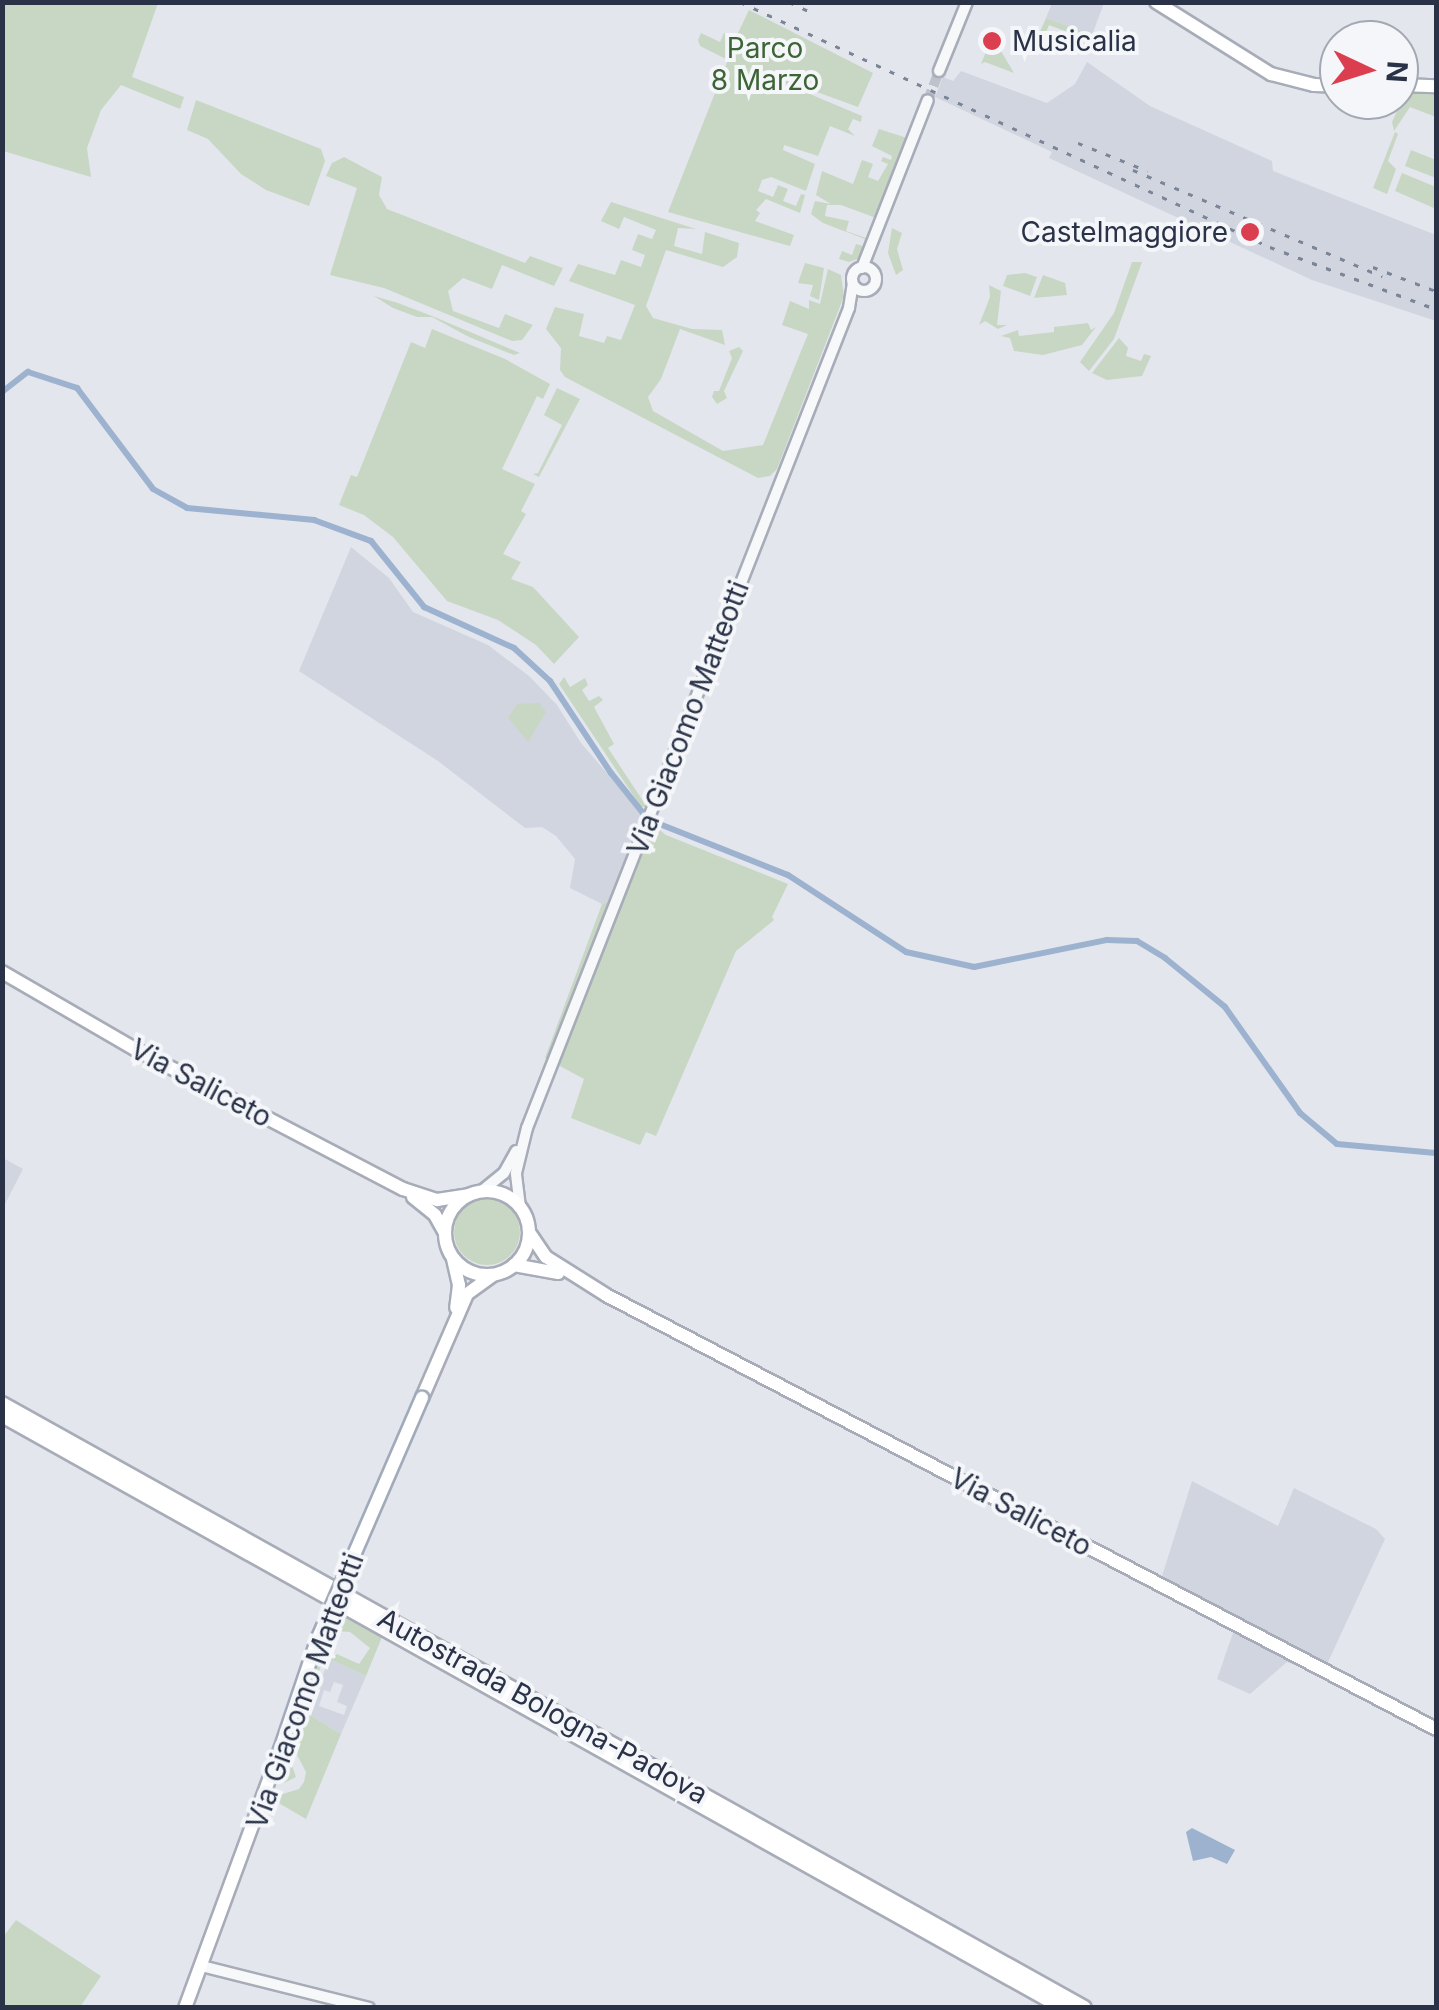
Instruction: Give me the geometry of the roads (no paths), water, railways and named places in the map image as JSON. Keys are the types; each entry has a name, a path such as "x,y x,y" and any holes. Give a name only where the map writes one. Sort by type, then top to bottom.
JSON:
{"highway":[{"name":"Autostrada Bologna-Padova","path":"2,1404 1084,2008"},
{"name":"Autostrada Bologna-Padova","path":"2,1415 1064,2008"}],"main road":[{"path":"1156,2 1271,74 1319,86"},
{"name":"Via Saliceto","path":"2,972 107,1034 404,1189 437,1200 483,1190"},
{"name":"Via Saliceto","path":"404,1189 435,1215 452,1257"},
{"path":"483,1190 508,1196 520,1206"},
{"path":"444,1233 450,1211 467,1195"},
{"name":"Via Saliceto","path":"520,1206 529,1232 546,1257 606,1295"},
{"path":"452,1257 471,1272 496,1274 514,1266 522,1256 529,1232"},
{"name":"Via Giacomo Matteotti","path":"452,1257 460,1286 453,1320"},
{"name":"Via Saliceto","path":"514,1266 546,1268 606,1295 1436,1729"},
{"name":"Via Giacomo Matteotti","path":"185,2008 318,1638 453,1320 467,1294 496,1274"}],"street":[{"path":"939,71 965,2"},
{"path":"864,291 852,284 854,272 867,270 928,100"},
{"name":"Via Giacomo Matteotti","path":"849,308 874,285 867,270"},
{"name":"Via Giacomo Matteotti","path":"483,1190 504,1173 527,1128 849,308 852,284"},
{"name":"Via Giacomo Matteotti","path":"520,1206 516,1174 527,1128"},
{"path":"202,1966 369,2008"}],"water":[{"path":"1192,1828 1235,1850 1227,1864 1211,1857 1193,1861 1186,1832"}],"waterway":[{"path":"2,392 28,372 77,388 153,489 187,508 314,520 371,541 424,607 514,648 550,681 611,773 643,813 657,823 788,875 906,952 974,967 1107,940 1137,941 1165,958 1225,1007 1300,1113 1337,1144 1436,1153"}],"tunnel":[{"path":"928,100 939,71"}],"railway":[{"path":"740,2 1270,247 1436,309"},
{"path":"789,2 810,12"},
{"path":"1078,143 1148,171"},
{"path":"1133,170 1382,276"},
{"path":"1373,267 1436,291"}],"place":[{"name":"Musicalia","path":"992,41"},
{"name":"Castelmaggiore","path":"1250,232"}],"park label":[{"name":"Parco 8 Marzo","path":"765,64"}]}
